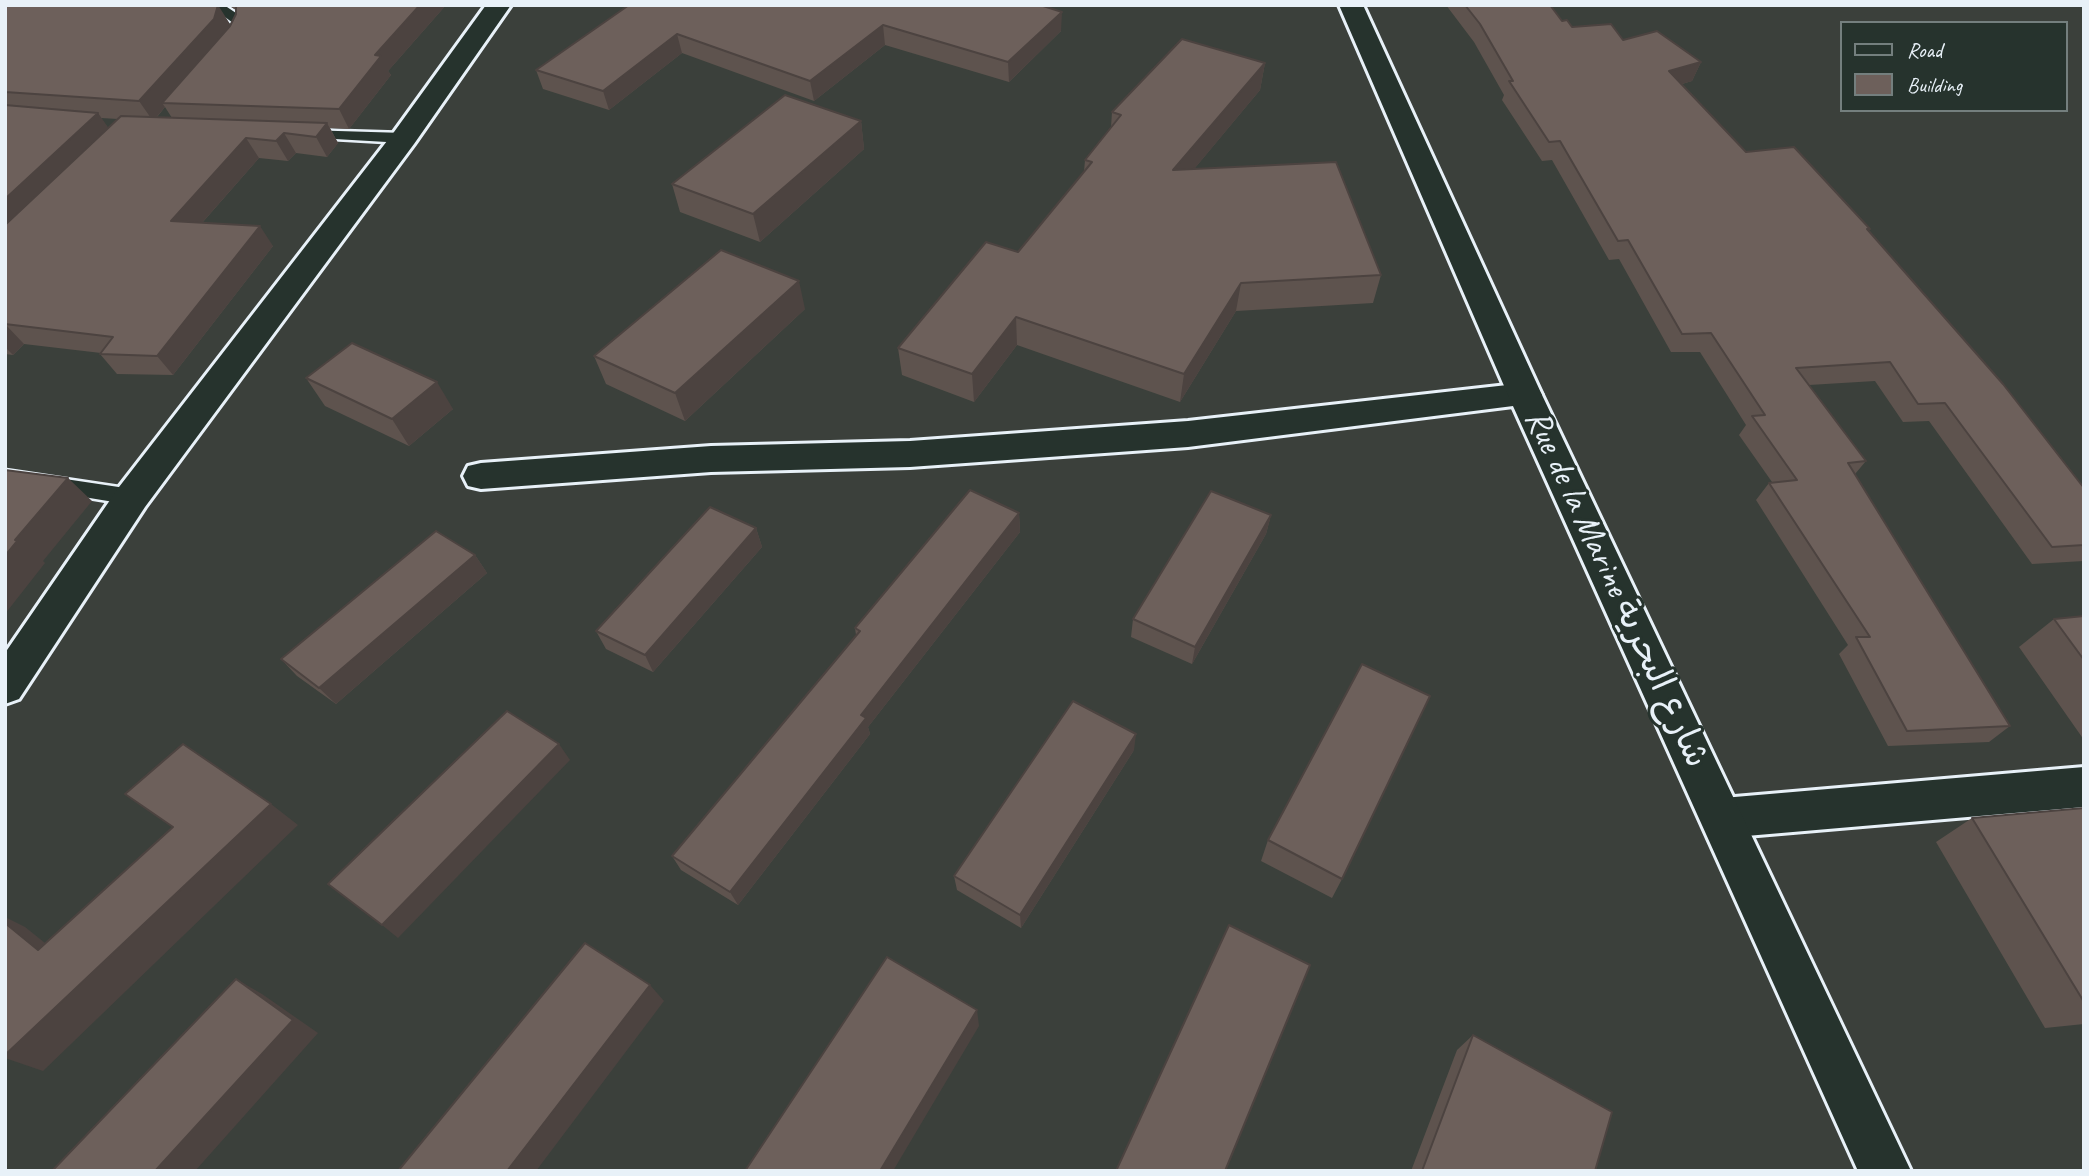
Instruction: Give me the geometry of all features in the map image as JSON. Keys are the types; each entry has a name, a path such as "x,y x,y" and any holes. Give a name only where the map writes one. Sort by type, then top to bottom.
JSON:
{"street":[{"path":"5,687 132,497 404,138 499,5"},
{"name":"Rue de la Marine شارع البحرية","path":"1352,5 1525,395 1885,1171"},
{"path":"481,476 711,459 910,454 1188,434 1525,395"},
{"path":"1723,818 2084,787"}],"lane":[{"path":"215,5 240,22 234,41 225,51"},
{"path":"295,133 404,138"},
{"path":"5,477 132,497"}],"building":[{"path":"5,5 218,5 214,19 139,101 5,92"},
{"path":"236,5 420,5 375,55 381,56 339,109 162,103 230,26 236,14"},
{"path":"629,5 1040,5 1062,12 1008,62 883,25 810,81 677,34 603,91 536,70"},
{"path":"1465,5 1550,5 1562,21 1567,20 1572,27 1611,24 1623,40 1657,31 1701,62 1669,71 1746,152 1794,147 1870,229 1867,229 2003,384 2084,488 2084,545 2052,547 1945,403 1918,404 1890,362 1796,368 1866,461 1848,463 2010,726 1907,731 1856,637 1870,637 1769,483 1797,480 1752,416 1765,415 1711,333 1682,334 1628,240 1618,241 1560,141 1549,142 1509,81 1513,81 1480,24"},
{"path":"1182,39 1265,63 1173,170 1336,162 1381,275 1241,283 1184,374 1016,317 972,374 898,348 986,242 1018,252 1092,162 1085,160 1121,115 1112,112"},
{"path":"785,95 861,121 753,214 672,184"},
{"path":"5,105 98,113 5,199"},
{"path":"121,116 327,123 316,137 284,133 276,141 246,138 171,221 260,226 157,356 100,354 113,337 5,324 5,225"},
{"path":"721,250 799,281 675,393 594,356"},
{"path":"352,343 437,382 392,419 306,378"},
{"path":"5,470 68,478 15,540 18,540 5,556"},
{"path":"970,490 1019,513 861,715 866,718 730,892 672,856 860,631 855,628"},
{"path":"1211,491 1271,515 1195,647 1133,619"},
{"path":"710,507 756,528 645,655 596,631"},
{"path":"436,531 475,555 319,688 281,659"},
{"path":"2084,616 2084,660 2054,619"},
{"path":"1362,664 1430,696 1342,879 1268,840"},
{"path":"1073,701 1136,734 1020,915 954,876"},
{"path":"507,711 559,744 382,925 328,884"},
{"path":"183,744 271,804 5,1055 5,923 38,950 173,827 125,794"},
{"path":"2084,808 2084,1002 1972,818"},
{"path":"1229,925 1310,965 1225,1171 1116,1171"},
{"path":"585,943 650,985 507,1171 398,1171"},
{"path":"887,957 977,1010 880,1171 745,1171"},
{"path":"236,979 293,1020 155,1171 52,1171"},
{"path":"1473,1035 1612,1112 1595,1171 1422,1171"}]}
